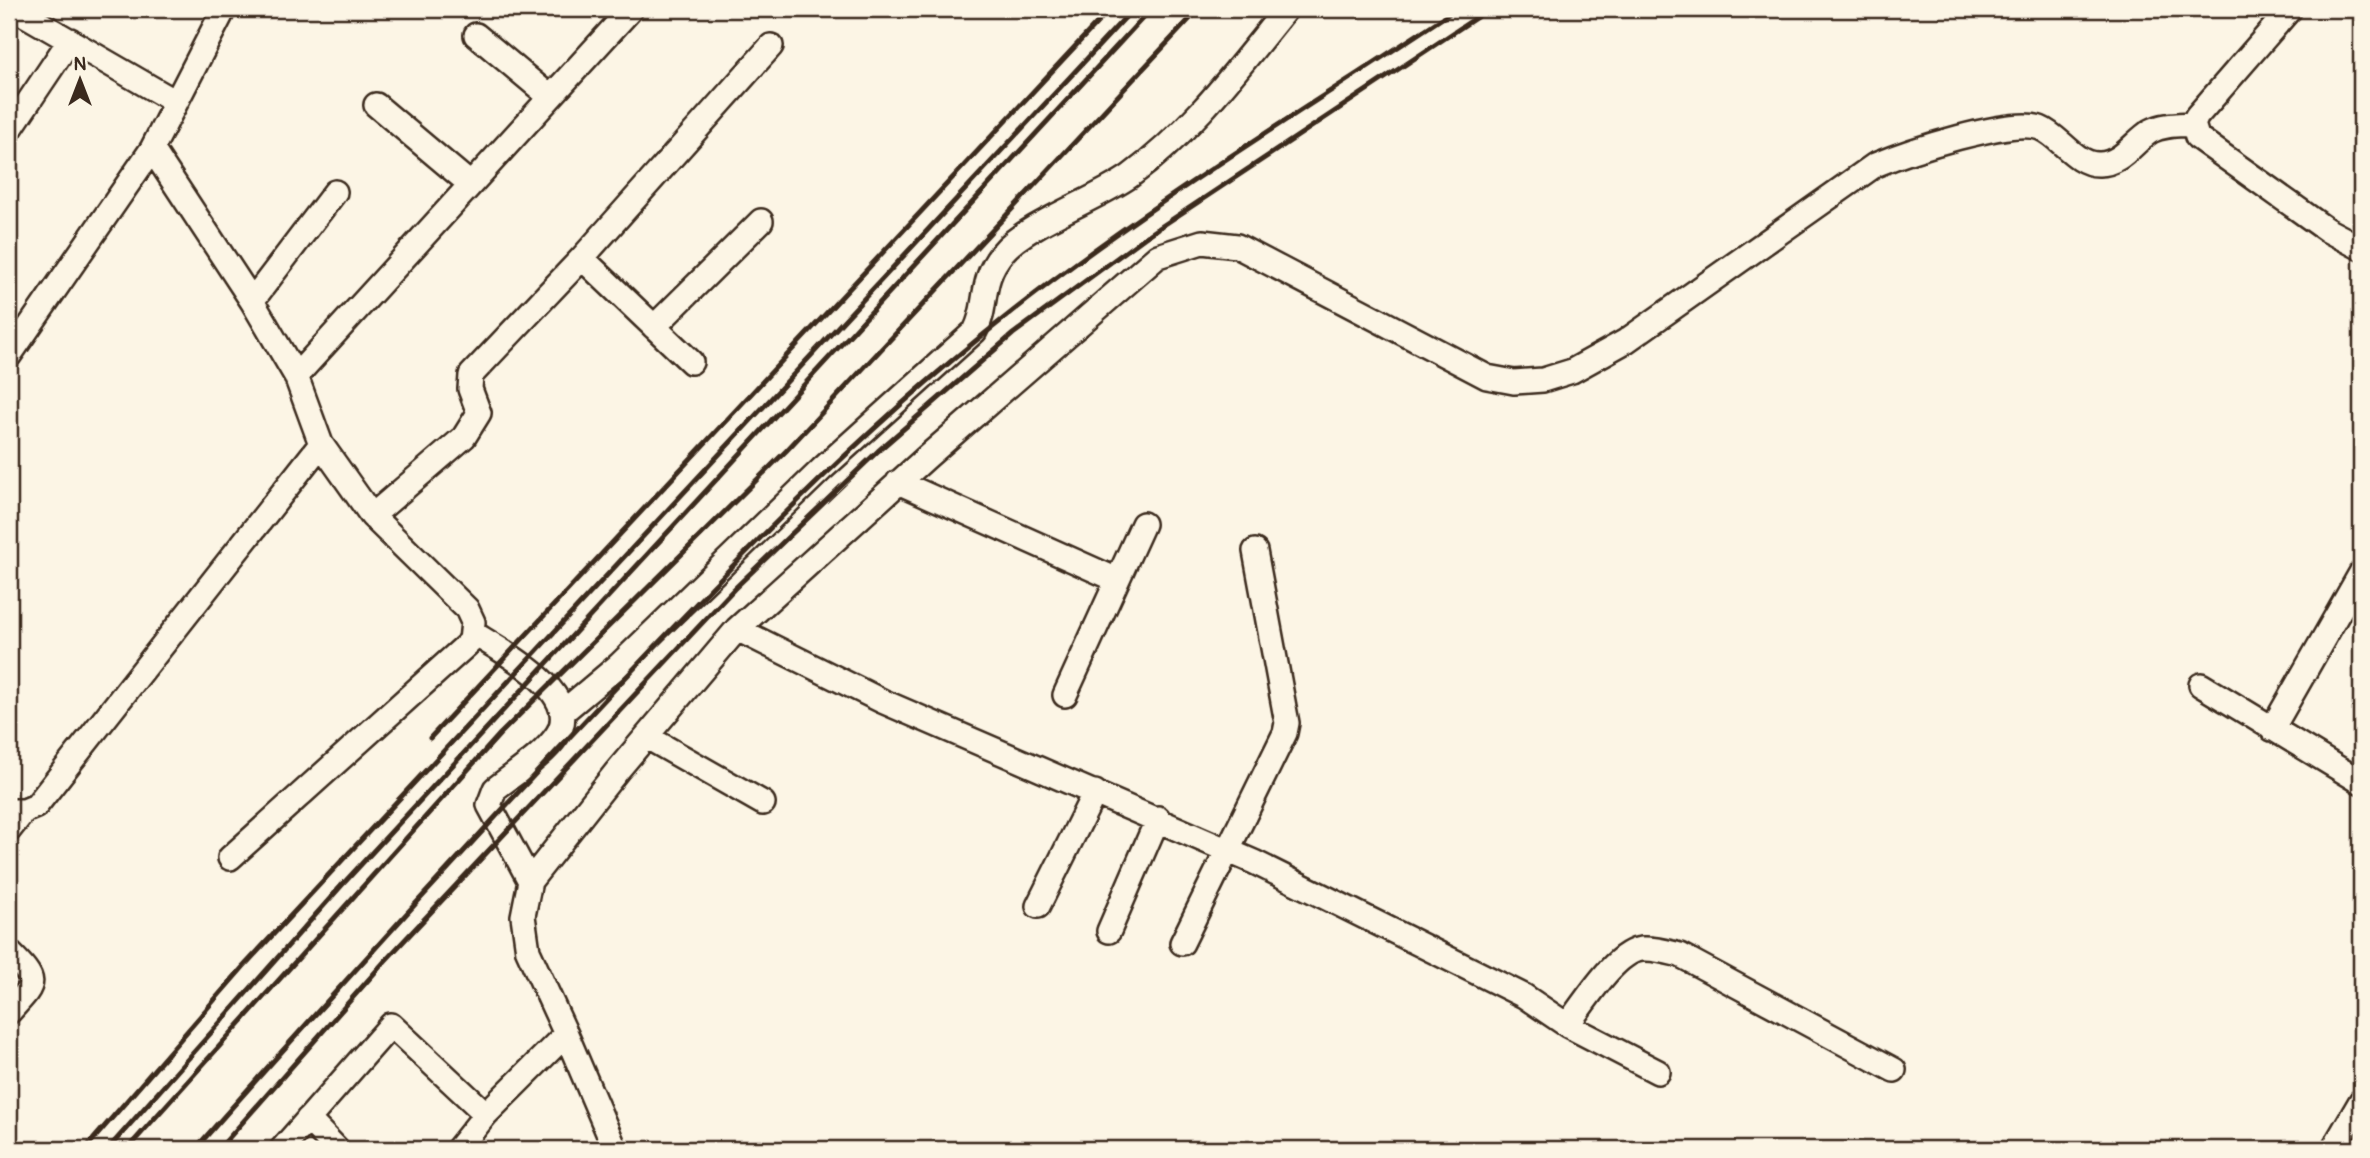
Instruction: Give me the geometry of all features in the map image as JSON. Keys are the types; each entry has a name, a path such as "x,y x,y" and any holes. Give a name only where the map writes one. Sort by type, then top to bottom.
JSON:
{"street":[{"path":"15,9 174,101"},
{"path":"9,356 152,149 174,101 224,9"},
{"path":"296,376 630,9"},
{"path":"563,712 619,666 822,469 975,331 981,321 984,285 1005,249 1129,177 1185,130 1286,9"},
{"path":"615,1149 528,951 523,916 530,881 737,629 898,482 1158,256 1177,248 1202,243 1237,246 1487,377 1514,382 1543,380 1572,371 1626,341 1875,165 1904,153 2019,125 2044,130 2080,158 2099,164 2118,158 2159,128 2193,124 2290,9"},
{"path":"476,35 549,96"},
{"path":"9,131 70,40"},
{"path":"373,516 464,437 479,413 470,389 471,375 582,258 771,46"},
{"path":"376,105 470,184"},
{"path":"2193,124 2197,137 2328,230 2361,248"},
{"path":"152,149 252,302 296,376 321,444 373,516 467,610 473,622 471,641 230,858"},
{"path":"252,302 335,192"},
{"path":"654,327 761,221"},
{"path":"582,258 691,362"},
{"path":"9,830 17,811 36,806 321,444"},
{"path":"898,482 1115,579"},
{"path":"1065,695 1115,579 1143,524"},
{"path":"1182,943 1285,733 1287,723 1255,551"},
{"path":"2273,729 2361,573"},
{"path":"737,629 882,701 1158,818 1226,850 1524,996 1567,1025 1658,1072"},
{"path":"473,633 508,655 547,686 558,696 563,712 562,726 556,737 495,789 490,797 495,816 530,881"},
{"path":"2201,685 2360,778"},
{"path":"647,737 763,803"},
{"path":"1038,906 1095,792"},
{"path":"1109,931 1158,818"},
{"path":"1567,1025 1622,956 1640,949 1655,949 1680,956 1895,1070"},
{"path":"9,952 31,974 33,982 32,987 9,1012"},
{"path":"282,1149 391,1025 486,1114"},
{"path":"458,1149 486,1114 566,1034"},
{"path":"2333,1149 2361,1101"},
{"path":"308,1119 337,1149"}],"railway":[{"path":"430,738 1110,9"},
{"path":"85,1149 243,967 1133,9"},
{"path":"108,1149 342,885 1151,9"},
{"path":"127,1149 500,734 786,451 1199,9"},
{"path":"195,1149 343,983 642,660 791,508 894,410 1057,277 1169,197 1456,9"},
{"path":"219,1149 385,961 734,589 878,451 1013,334 1144,238 1489,9"}]}
